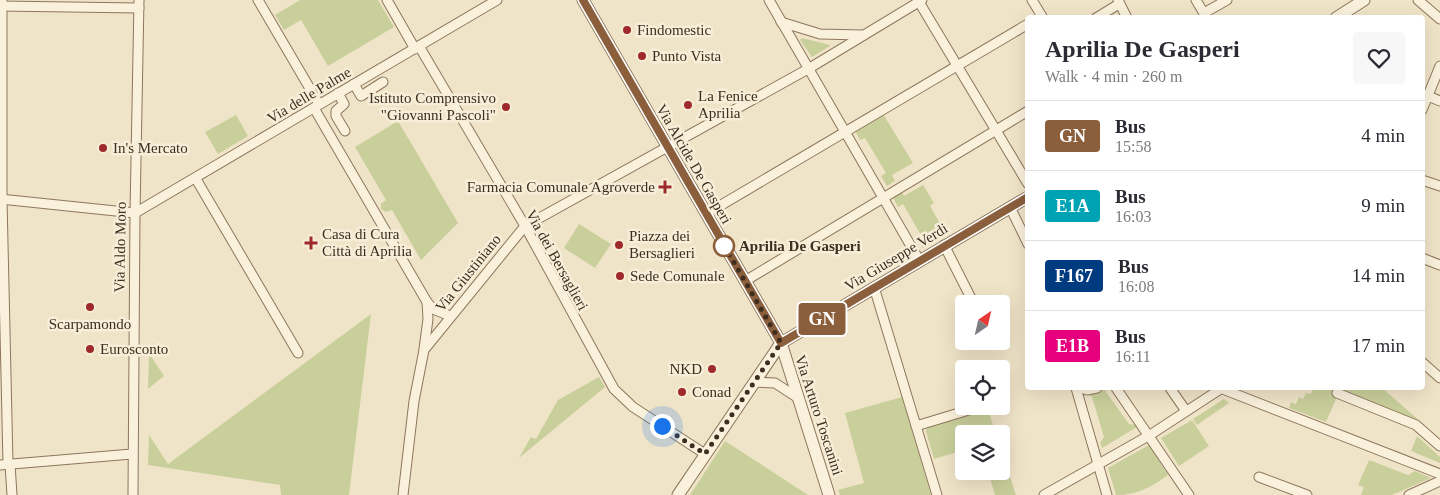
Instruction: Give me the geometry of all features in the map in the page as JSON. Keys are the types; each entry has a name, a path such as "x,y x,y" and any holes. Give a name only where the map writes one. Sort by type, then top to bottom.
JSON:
{"street":[{"path":"258,0 427,302 434,309 450,316"},
{"name":"Via dei Bersaglieri","path":"387,0 525,226 590,348 617,392 634,407 705,454"},
{"name":"Via delle Palme","path":"135,213 196,179 416,48 481,4 497,0"},
{"name":"Via Alcide De Gasperi","path":"583,0 667,149 781,343"},
{"path":"769,0 919,260"},
{"path":"1032,0 1040,15"},
{"path":"1196,0 1205,15 1227,0"},
{"path":"1341,15 1364,0"},
{"path":"1418,0 1440,20"},
{"path":"921,1 1025,179"},
{"name":"Via Giustiniano","path":"403,495 414,401 424,350 525,226 667,149 808,69 921,1"},
{"path":"1100,15 1118,2 1125,15"},
{"path":"12,495 6,464 1,198 1,4 139,4"},
{"name":"Via Aldo Moro","path":"133,495 132,454 139,4"},
{"path":"782,22 820,34 864,36"},
{"path":"706,214 1025,26"},
{"path":"1440,66 1425,95 1440,100"},
{"path":"354,84 361,96 384,82"},
{"path":"338,93 344,104 336,111 336,116 345,132"},
{"path":"745,281 1025,113"},
{"path":"196,179 298,353"},
{"path":"1425,181 1440,186"},
{"path":"1,198 135,213"},
{"name":"Via Giuseppe Verdi","path":"781,343 1025,199"},
{"path":"1010,207 1025,238"},
{"path":"944,246 969,295"},
{"path":"1425,259 1440,265"},
{"path":"874,287 937,495"},
{"path":"424,350 428,319 427,302"},
{"path":"678,495 781,343"},
{"name":"Via Arturo Toscanini","path":"781,343 829,495"},
{"path":"1425,365 1440,378"},
{"path":"754,382 775,383 798,398"},
{"path":"1077,390 1107,495"},
{"path":"1117,390 1150,435 1189,495"},
{"path":"1171,390 1186,411"},
{"path":"1044,495 1150,435 1218,390"},
{"path":"1226,390 1440,474"},
{"path":"1337,393 1416,425 1440,446"},
{"path":"916,426 955,414"},
{"path":"6,464 132,454"},
{"path":"1260,477 1307,495"},
{"path":"1409,495 1440,480"}],"green space":[{"path":"300,0 378,0 394,27 328,66 301,20 284,30 275,15"},
{"path":"802,38 830,46 812,57 800,40"},
{"path":"883,114 913,163 892,175 895,181 887,186 881,176 886,173 865,138 860,140 855,131"},
{"path":"236,115 248,136 218,154 205,132"},
{"path":"398,121 458,223 421,260 392,210 386,212 381,209 381,204 386,200 355,147"},
{"path":"923,185 934,203 930,206 946,234 923,248 918,240 922,237 903,204 898,207 892,196 901,191 904,196"},
{"path":"579,224 611,244 595,268 564,248"},
{"path":"371,314 349,495 281,495 280,485 148,465 149,435 168,464"},
{"path":"149,353 164,376 148,389"},
{"path":"599,377 605,387 519,458 531,437 536,439 558,400"},
{"path":"1106,390 1129,424 1136,425 1137,427 1102,448 1100,443 1104,437 1092,397 1088,394"},
{"path":"1312,390 1384,390 1421,422 1339,392 1326,422 1289,408 1291,402 1296,404 1299,397 1303,399 1306,393 1311,394"},
{"path":"902,397 931,495 840,495 838,490 864,483 845,413"},
{"path":"1224,399 1229,403 1197,425 1193,419"},
{"path":"970,415 990,415 993,425 955,425 955,453 934,459 926,431 928,427"},
{"path":"1192,420 1209,446 1179,466 1161,438"},
{"path":"1417,436 1440,457 1440,463 1411,451"},
{"path":"725,441 808,495 690,495"},
{"path":"1149,445 1168,475 1144,490 1131,494 1116,495 1108,468"},
{"path":"1369,460 1408,475 1415,471 1431,478 1392,495 1361,495 1364,487 1358,485"},
{"path":"1010,477 1016,495 995,495 991,480 1010,480"}],"bus line":[{"name":"GN","path":"583,0 667,149 781,343 1025,199"}],"place":[{"name":"Findomestic","path":"627,30"},
{"name":"Punto Vista","path":"642,56"},
{"name":"La Fenice Aprilia","path":"688,105"},
{"name":"Istituto Comprensivo \"Giovanni Pascoli\"","path":"506,107"},
{"name":"In's Mercato","path":"103,148"},
{"name":"Farmacia Comunale Agroverde","path":"665,187"},
{"name":"Casa di Cura Città di Aprilia","path":"311,243"},
{"name":"Piazza dei Bersaglieri","path":"619,245"},
{"name":"Aprilia De Gasperi","path":"724,246"},
{"name":"Sede Comunale","path":"620,276"},
{"name":"Scarpamondo","path":"90,307"},
{"name":"Eurosconto","path":"90,349"},
{"name":"NKD","path":"712,369"},
{"name":"Conad","path":"682,392"}],"route":[{"path":"662,426 705,454 781,343 722,242 724,246"}]}
